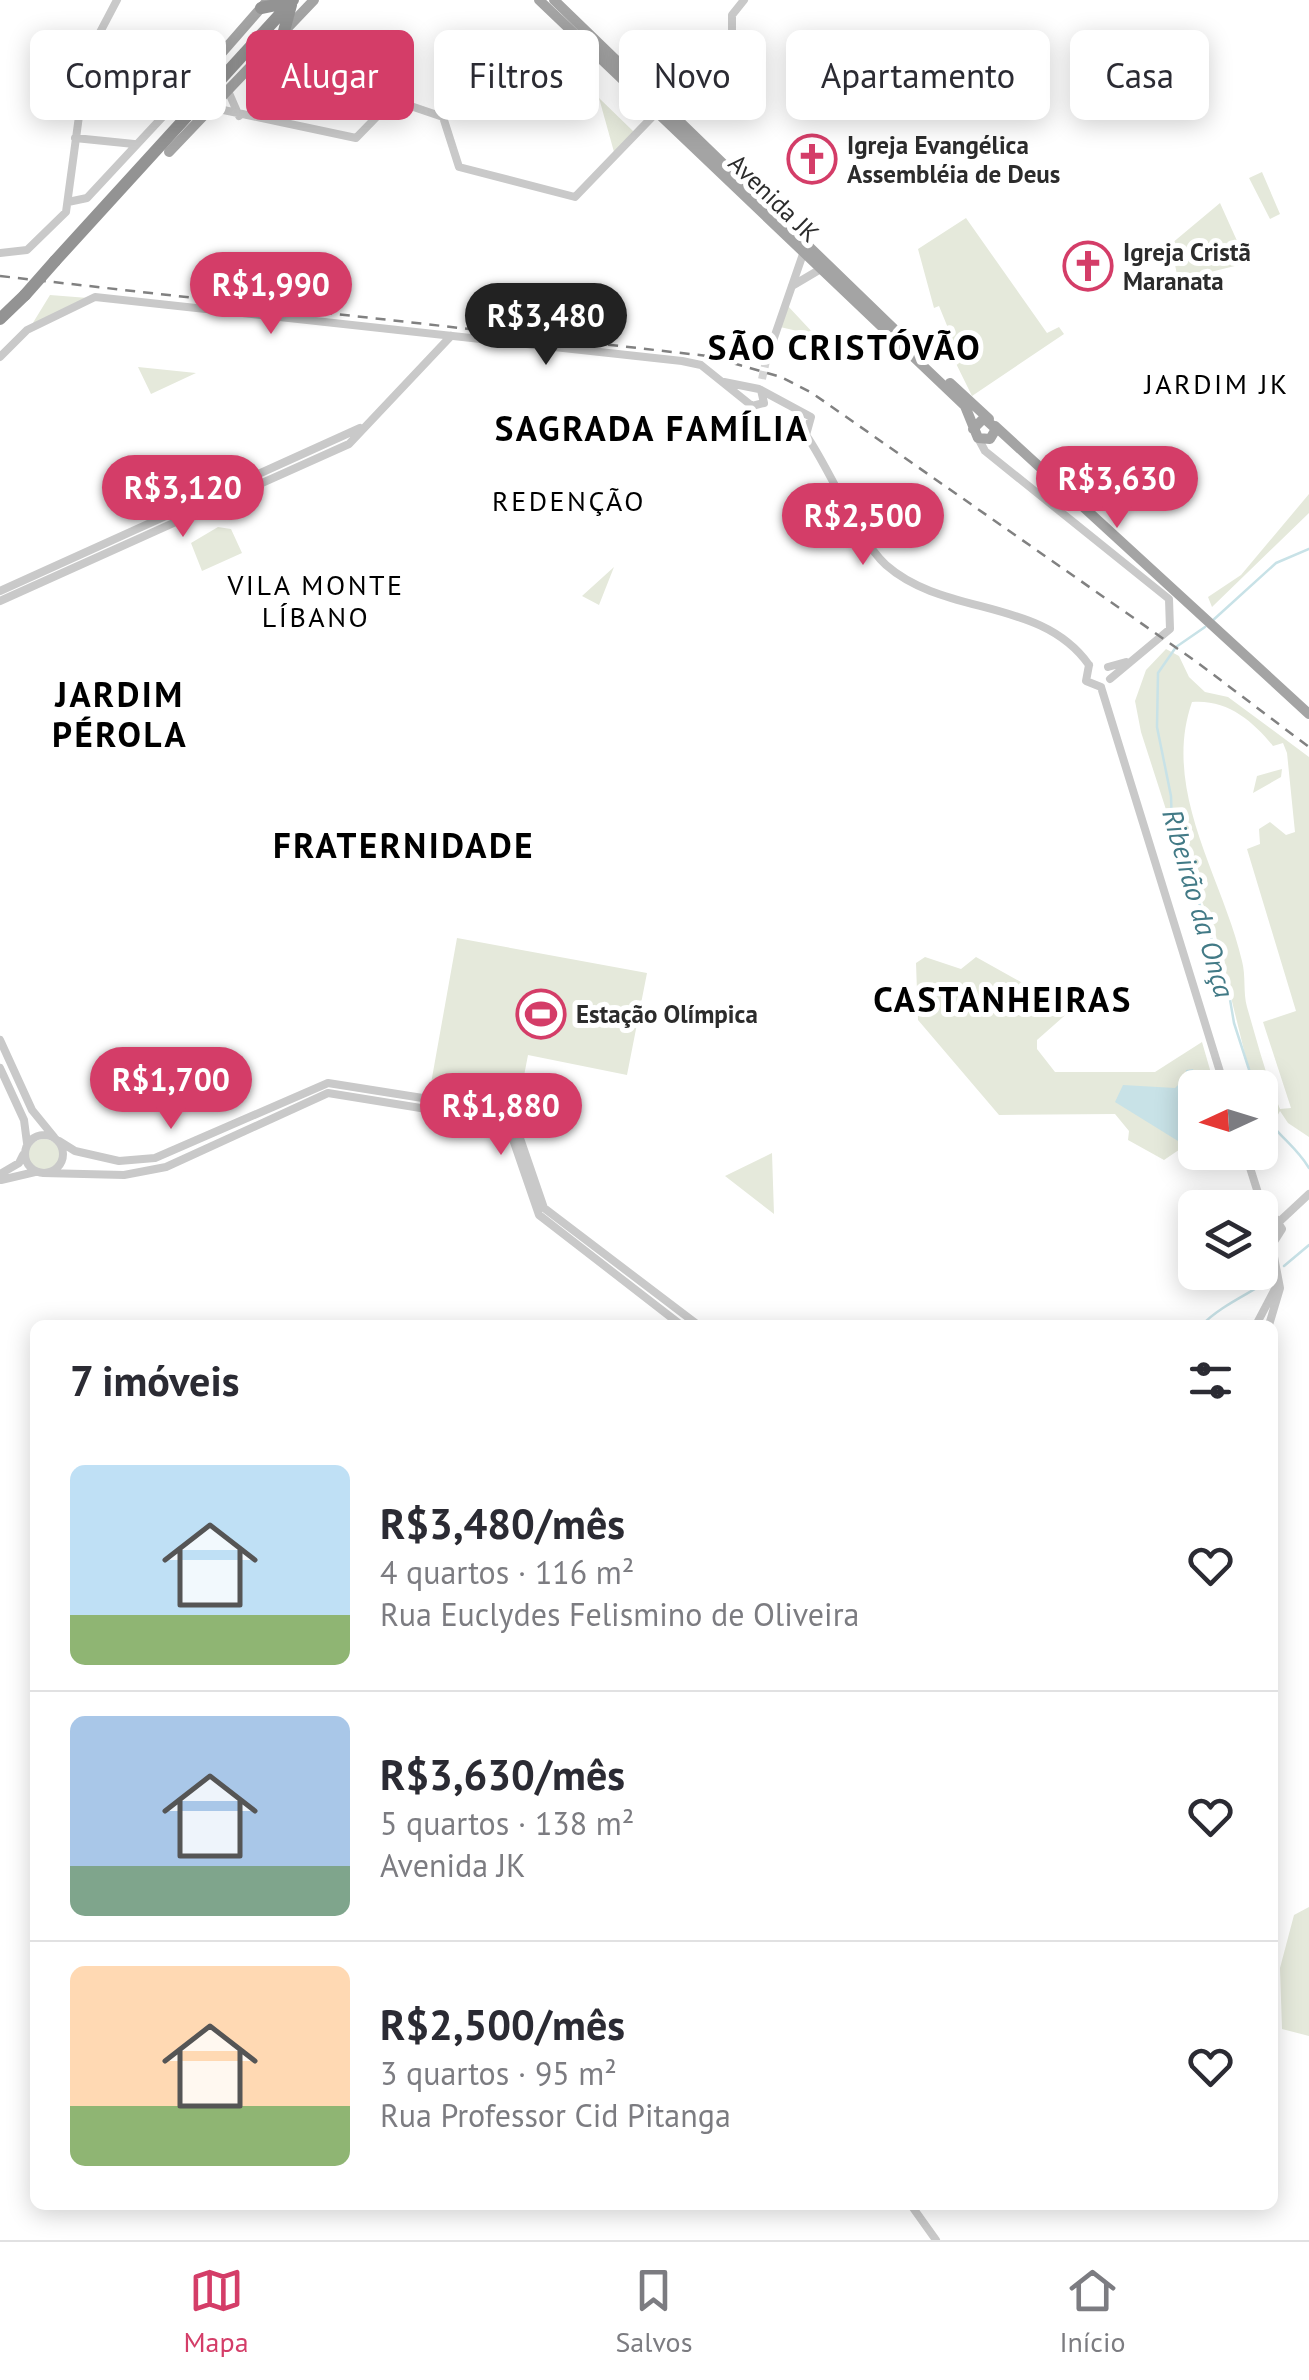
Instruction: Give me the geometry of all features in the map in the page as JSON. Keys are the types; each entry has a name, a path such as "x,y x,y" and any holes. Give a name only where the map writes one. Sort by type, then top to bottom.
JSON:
{"highway":[{"path":"279,30 293,1"},
{"path":"261,8 293,1"},
{"path":"226,74 246,58"},
{"path":"4,316 193,120"},
{"path":"147,167 169,152"}],"main road":[{"path":"226,48 261,8 279,30 314,0"},
{"name":"Avenida JK","path":"539,0 619,72"},
{"name":"Avenida JK","path":"554,0 619,67"},
{"path":"226,94 246,73"},
{"path":"226,75 242,78"},
{"path":"169,152 195,120"},
{"name":"Avenida JK","path":"671,120 987,432 1009,440 1309,714"},
{"name":"Avenida JK","path":"819,268 966,406 987,432"}],"street":[{"path":"0,253 28,250 66,212 87,57 117,0"},
{"path":"732,30 732,15 744,0"},
{"path":"229,93 240,116"},
{"path":"226,109 240,116 356,138 393,100 443,118 459,167 575,197 649,120"},
{"path":"68,202 86,198 157,120"},
{"path":"75,138 134,144"},
{"path":"766,361 792,286 805,254 819,268 792,286"},
{"path":"0,356 27,330 95,297 682,361 701,365 747,402 777,402"},
{"path":"0,601 349,444 451,336"},
{"path":"759,389 762,378"},
{"path":"724,382 759,389 812,419 806,434 883,563 958,604 999,609 1056,634 1071,644 1088,665 1086,681 1101,687"},
{"path":"747,402 748,394 759,389"},
{"path":"759,389 765,397 761,405"},
{"path":"0,590 368,424"},
{"path":"987,432 985,451 1169,599 1170,628 1101,687"},
{"path":"987,432 1000,461"},
{"path":"1088,665 1099,661 1108,667 1110,679"},
{"path":"1108,667 1130,661"},
{"path":"1101,687 1219,1070"},
{"path":"0,1040 32,1110 56,1139 63,1159 55,1170 0,1177"},
{"path":"0,1068 24,1120 27,1163 39,1173 124,1175 166,1167 328,1093 506,1122 539,1215 675,1320"},
{"path":"0,1177 19,1163 26,1148 42,1134 75,1151 118,1160 155,1158 328,1083 511,1112 544,1208 691,1320"},
{"path":"1278,1235 1280,1221 1309,1194"},
{"path":"1271,1320 1277,1308 1278,1276"},
{"path":"1259,1320 1279,1281"},
{"path":"915,2210 936,2240"}],"shaded area":[{"path":"599,98 634,132 614,152"},
{"path":"1262,172 1280,214 1270,219 1249,178"},
{"path":"1220,203 1247,263 1178,280 1171,244"},
{"path":"966,218 1047,333 1059,327 1064,334 972,396 940,331 948,328 939,306 934,308 918,249"},
{"path":"50,295 88,298 31,326"},
{"path":"786,304 815,335 780,327"},
{"path":"138,367 196,373 151,394"},
{"path":"1309,494 1309,513 1212,607 1208,597 1241,575"},
{"path":"218,527 231,529 242,553 202,571 191,543"},
{"path":"614,567 599,605 582,596"},
{"path":"1166,649 1179,656 1189,677 1205,692 1228,697 1309,757 1309,1137 1288,1123 1280,1111 1278,1115 1278,1104 1280,1109 1291,1108 1263,1022 1296,1011 1247,849 1260,844 1259,829 1270,822 1286,835 1295,832 1287,753 1283,743 1273,746 1257,728 1228,708 1192,702 1184,735 1189,801 1243,967 1247,1007 1265,1070 1249,1070 1216,936 1170,822 1135,701 1146,670"},
{"path":"1282,769 1281,777 1253,793 1257,776"},
{"name":"Estação Olímpica","path":"457,938 647,973 627,1075 528,1055 518,1107 430,1089"},
{"path":"925,957 961,969 976,957 1071,1010 1037,1040 1037,1049 1055,1072 1155,1072 1202,1042 1210,1070 1178,1070 1178,1151 1164,1160 1128,1140 1129,1131 1115,1114 999,1115 918,1020 916,963"},
{"path":"44,1139 55,1144 60,1155 55,1166 44,1171 33,1166 28,1155 33,1144"},
{"path":"772,1153 774,1214 725,1176"},
{"path":"1309,1907 1309,2036 1282,2029 1280,1968 1294,1915"}],"water":[{"path":"1123,1085 1178,1085 1178,1141 1115,1102"}],"waterway":[{"name":"Ribeirão da Onça","path":"1211,622 1276,563 1309,549"},
{"name":"Ribeirão da Onça","path":"1205,627 1176,647 1158,673 1157,727 1171,796 1172,827 1227,982 1234,1023 1249,1070"},
{"name":"Ribeirão da Onça","path":"1278,1131 1309,1168"},
{"path":"1284,1266 1309,1245"},
{"path":"1207,1320 1253,1290"}],"tunnel":[{"path":"762,379 766,361"}],"railway":[{"path":"0,276 708,356 781,377 812,393 1198,663 1309,747"}],"place":[{"name":"Igreja Evangélica Assembléia de Deus","path":"812,159"},
{"name":"Igreja Cristã Maranata","path":"1088,266"},
{"name":"Estação Olímpica","path":"541,1014"}],"district":[{"name":"SÃO CRISTÓVÃO","path":"845,347"},
{"name":"JARDIM JK","path":"1217,383"},
{"name":"SAGRADA FAMÍLIA","path":"652,428"},
{"name":"REDENÇÃO","path":"569,500"},
{"name":"VILA MONTE LÍBANO","path":"316,600"},
{"name":"JARDIM PÉROLA","path":"120,714"},
{"name":"FRATERNIDADE","path":"404,845"},
{"name":"CASTANHEIRAS","path":"1003,999"}]}
